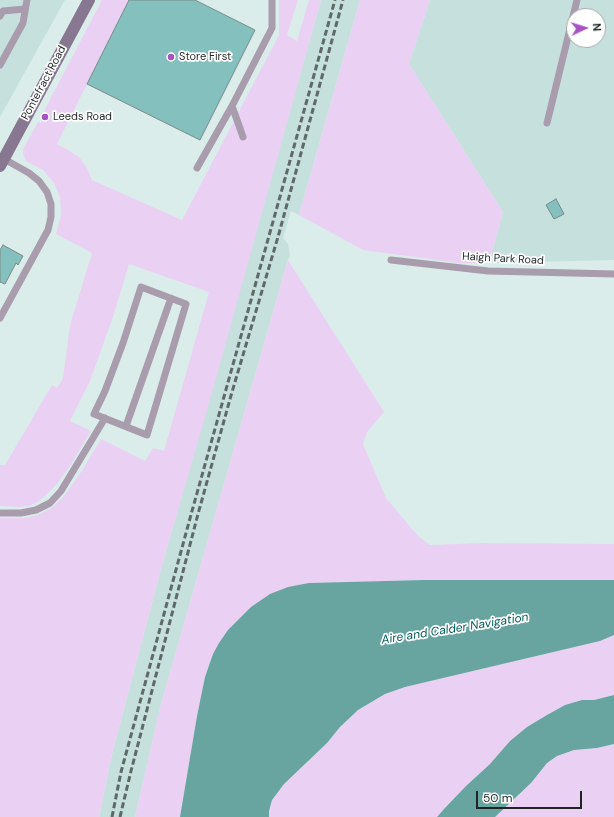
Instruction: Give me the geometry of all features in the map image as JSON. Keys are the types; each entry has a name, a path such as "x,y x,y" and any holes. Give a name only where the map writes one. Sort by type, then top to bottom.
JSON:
{"main road":[{"name":"Pontefract Road","path":"2,163 89,0"}],"lane":[{"path":"0,66 23,23 27,0"},
{"path":"196,168 232,106 272,28 272,0"},
{"path":"547,123 577,0"},
{"path":"0,16 3,11 25,9"},
{"path":"232,106 243,136"},
{"path":"0,318 48,230 51,218 51,204 47,192 39,181 29,173 2,163"},
{"name":"Haigh Park Road","path":"391,260 488,271 614,274"},
{"path":"141,287 171,298 186,304 147,435 94,414 120,350 141,287"},
{"path":"126,426 171,298"},
{"path":"0,513 21,513 36,510 50,502 61,491 105,418"}],"shaded area":[{"path":"0,0 65,0 0,117"},
{"path":"102,0 129,0 57,144 79,157 87,168 92,180 182,220 279,35 279,0 298,0 287,35 297,41 309,0 321,0 208,407 162,565 112,754 99,817 0,817 0,518 26,518 40,514 53,507 64,496 79,475 101,439 145,461 153,448 164,451 209,292 129,264 113,317 90,381 70,421 91,431 70,466 57,484 38,502 29,506 0,506 0,465 5,465 52,385 57,388 63,378 70,325 92,253 56,234 61,215 60,198 54,183 43,170 26,161 23,154 23,149 38,122 41,123 46,112 44,111"},
{"path":"321,0 360,0 299,215 291,211 283,238 288,244 290,255 161,704 135,817 99,817 112,754 181,499 243,217 263,207"},
{"path":"360,0 430,0 409,64 503,212 489,263 459,263 363,250 299,215"},
{"path":"430,0 614,0 614,260 489,263 503,212 409,64"},
{"path":"288,260 384,412 367,432 363,444 386,498 418,536 430,545 481,543 614,544 614,580 424,580 309,583 213,654 205,677 197,716 180,817 135,817 161,704"},
{"path":"614,635 614,695 594,700 582,700 565,705 527,727 510,741 490,764 466,786 437,817 269,817 272,800 284,784 327,743 340,727 358,710 385,694 405,687 600,641"},
{"path":"614,744 614,817 495,817 531,783 547,763 557,756 574,750 597,748"}],"water":[{"name":"Aire and Calder Navigation","path":"424,580 614,580 614,635 600,641 405,687 385,694 358,710 340,727 327,743 284,784 272,800 269,817 180,817 205,677 213,654 219,643 228,630 251,607 270,594 288,587 309,583"},
{"path":"614,695 614,744 597,748 574,750 557,756 547,763 531,783 495,817 437,817 466,786 490,764 510,741 527,727 565,705 582,700 594,700"}],"building":[{"name":"Store First","path":"129,0 195,0 255,30 200,140 87,84"},
{"path":"556,199 564,214 554,219 546,205"},
{"path":"3,245 23,256 18,265 16,263 5,284 0,282 0,250"}],"railway":[{"path":"112,817 121,772 192,511 335,0"},
{"path":"120,817 198,514 278,237 343,0"}],"place":[{"name":"Store First","path":"171,57"},
{"name":"Leeds Road","path":"45,117"}]}
